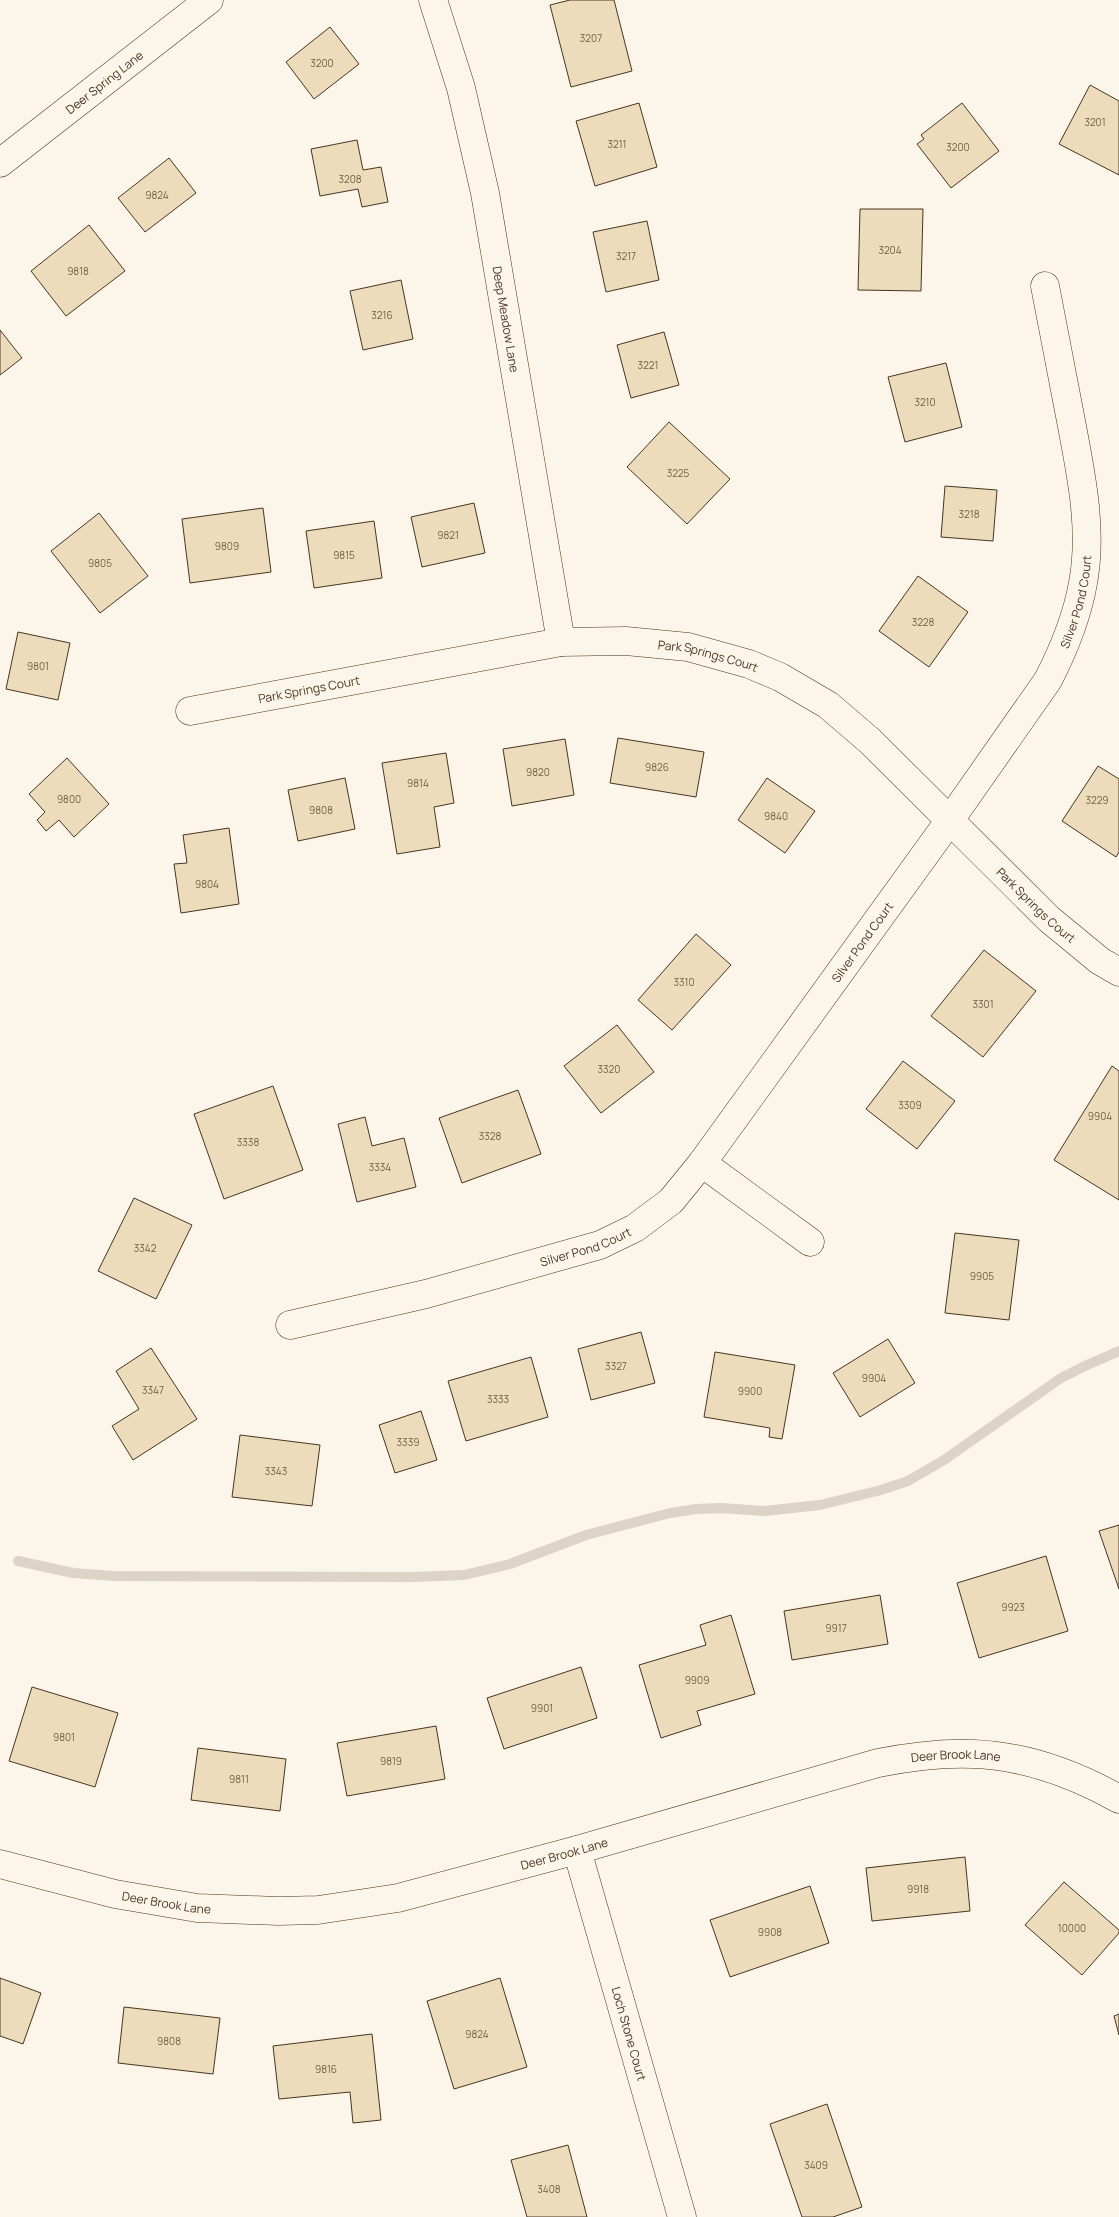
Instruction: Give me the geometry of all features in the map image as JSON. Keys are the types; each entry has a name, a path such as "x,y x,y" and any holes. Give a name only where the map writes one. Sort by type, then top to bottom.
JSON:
{"street":[{"name":"Deer Spring Lane","path":"0,163 210,0"},
{"name":"Deep Meadow Lane","path":"433,0 461,88 485,193 561,642"},
{"name":"Silver Pond Court","path":"290,1325 426,1294 600,1245 636,1228 671,1201 702,1163 950,820 1048,680 1060,656 1079,607 1084,581 1088,529 1081,477 1045,286"},
{"name":"Park Springs Court","path":"190,711 561,642 626,640 688,647 749,664 780,677 828,705 863,735 1049,919 1100,961 1119,972"},
{"path":"702,1163 810,1242"},
{"name":"Deer Brook Lane","path":"0,1864 116,1894 197,1908 278,1912 318,1910 398,1898 577,1850 878,1763 907,1757 965,1754 1004,1757 1043,1766 1115,1788"},
{"name":"Loch Stone Court","path":"577,1850 682,2217"}],"building":[{"path":"570,0 614,0 632,71 571,87 550,5"},
{"path":"330,27 359,64 314,99 286,62"},
{"path":"1090,85 1119,101 1119,175 1059,144"},
{"path":"639,103 657,167 595,186 576,121"},
{"path":"962,103 999,151 951,188 917,144 924,139 921,135"},
{"path":"357,140 363,170 381,167 388,202 362,207 358,189 320,196 311,149"},
{"path":"169,158 196,193 145,232 118,198"},
{"path":"860,209 923,209 921,291 858,290"},
{"path":"647,221 659,280 606,292 593,232"},
{"path":"89,225 125,271 66,316 31,271"},
{"path":"401,280 413,339 363,350 350,291"},
{"path":"0,330 22,358 0,375"},
{"path":"664,332 679,385 631,398 617,345"},
{"path":"946,363 962,427 905,442 888,377"},
{"path":"669,422 730,479 687,524 627,467"},
{"path":"945,486 997,490 993,541 941,537"},
{"path":"474,503 485,553 422,567 411,517"},
{"path":"263,508 271,572 190,583 182,519"},
{"path":"99,513 148,576 100,613 51,551"},
{"path":"374,521 382,578 314,588 306,531"},
{"path":"918,576 968,612 929,667 879,631"},
{"path":"18,632 70,643 58,700 6,689"},
{"path":"618,738 704,752 696,797 610,783"},
{"path":"565,739 574,795 512,806 503,749"},
{"path":"446,753 454,803 434,807 440,847 397,854 382,763"},
{"path":"67,758 109,804 74,837 59,820 46,831 37,820 45,812 29,794"},
{"path":"1098,766 1119,779 1119,852 1116,857 1062,821"},
{"path":"345,778 355,829 298,841 288,790"},
{"path":"767,778 815,811 785,853 738,820"},
{"path":"229,828 239,904 181,913 174,864 187,863 183,835"},
{"path":"696,934 731,965 672,1030 638,1000"},
{"path":"984,950 1036,991 983,1057 931,1016"},
{"path":"617,1025 654,1072 601,1113 564,1066"},
{"path":"903,1061 955,1101 917,1149 866,1109"},
{"path":"1112,1066 1119,1071 1119,1200 1054,1160"},
{"path":"273,1086 303,1170 224,1199 194,1114"},
{"path":"518,1090 541,1154 462,1183 439,1118"},
{"path":"365,1117 372,1146 404,1138 416,1187 357,1202 338,1124"},
{"path":"134,1198 192,1225 156,1299 98,1271"},
{"path":"955,1233 1019,1240 1009,1320 945,1313"},
{"path":"641,1332 655,1383 591,1400 578,1349"},
{"path":"888,1339 915,1383 860,1417 833,1373"},
{"path":"151,1348 197,1419 133,1460 112,1426 139,1409 116,1371"},
{"path":"715,1352 795,1365 782,1439 769,1437 770,1428 704,1417"},
{"path":"531,1357 548,1417 466,1441 448,1381"},
{"path":"421,1411 437,1460 395,1473 379,1425"},
{"path":"240,1435 320,1445 312,1506 232,1497"},
{"path":"1119,1525 1119,1589 1099,1531"},
{"path":"1046,1556 1068,1631 979,1658 957,1583"},
{"path":"880,1595 888,1644 792,1660 784,1611"},
{"path":"731,1615 755,1694 697,1711 701,1725 661,1738 639,1665 706,1645 700,1625"},
{"path":"581,1667 597,1718 504,1749 487,1698"},
{"path":"32,1687 118,1713 95,1787 9,1761"},
{"path":"436,1726 445,1779 347,1796 337,1743"},
{"path":"198,1748 286,1759 280,1811 191,1800"},
{"path":"965,1857 970,1911 872,1921 866,1868"},
{"path":"1064,1882 1119,1930 1119,1933 1082,1975 1025,1925"},
{"path":"810,1886 829,1943 730,1977 710,1920"},
{"path":"0,1978 41,1993 23,2044 0,2036"},
{"path":"500,1978 527,2067 454,2089 427,2001"},
{"path":"124,2007 220,2018 213,2074 118,2063"},
{"path":"1119,2014 1119,2035 1114,2016"},
{"path":"372,2034 381,2120 353,2123 350,2092 279,2099 273,2046"},
{"path":"827,2104 862,2207 833,2217 802,2217 770,2124"},
{"path":"568,2145 587,2217 527,2217 511,2160"}],"waterway":[{"path":"18,1561 73,1573 114,1576 412,1577 464,1575 510,1564 586,1535 670,1513 721,1508 765,1511 820,1505 881,1490 908,1481 944,1460 1061,1378 1119,1351"}]}
